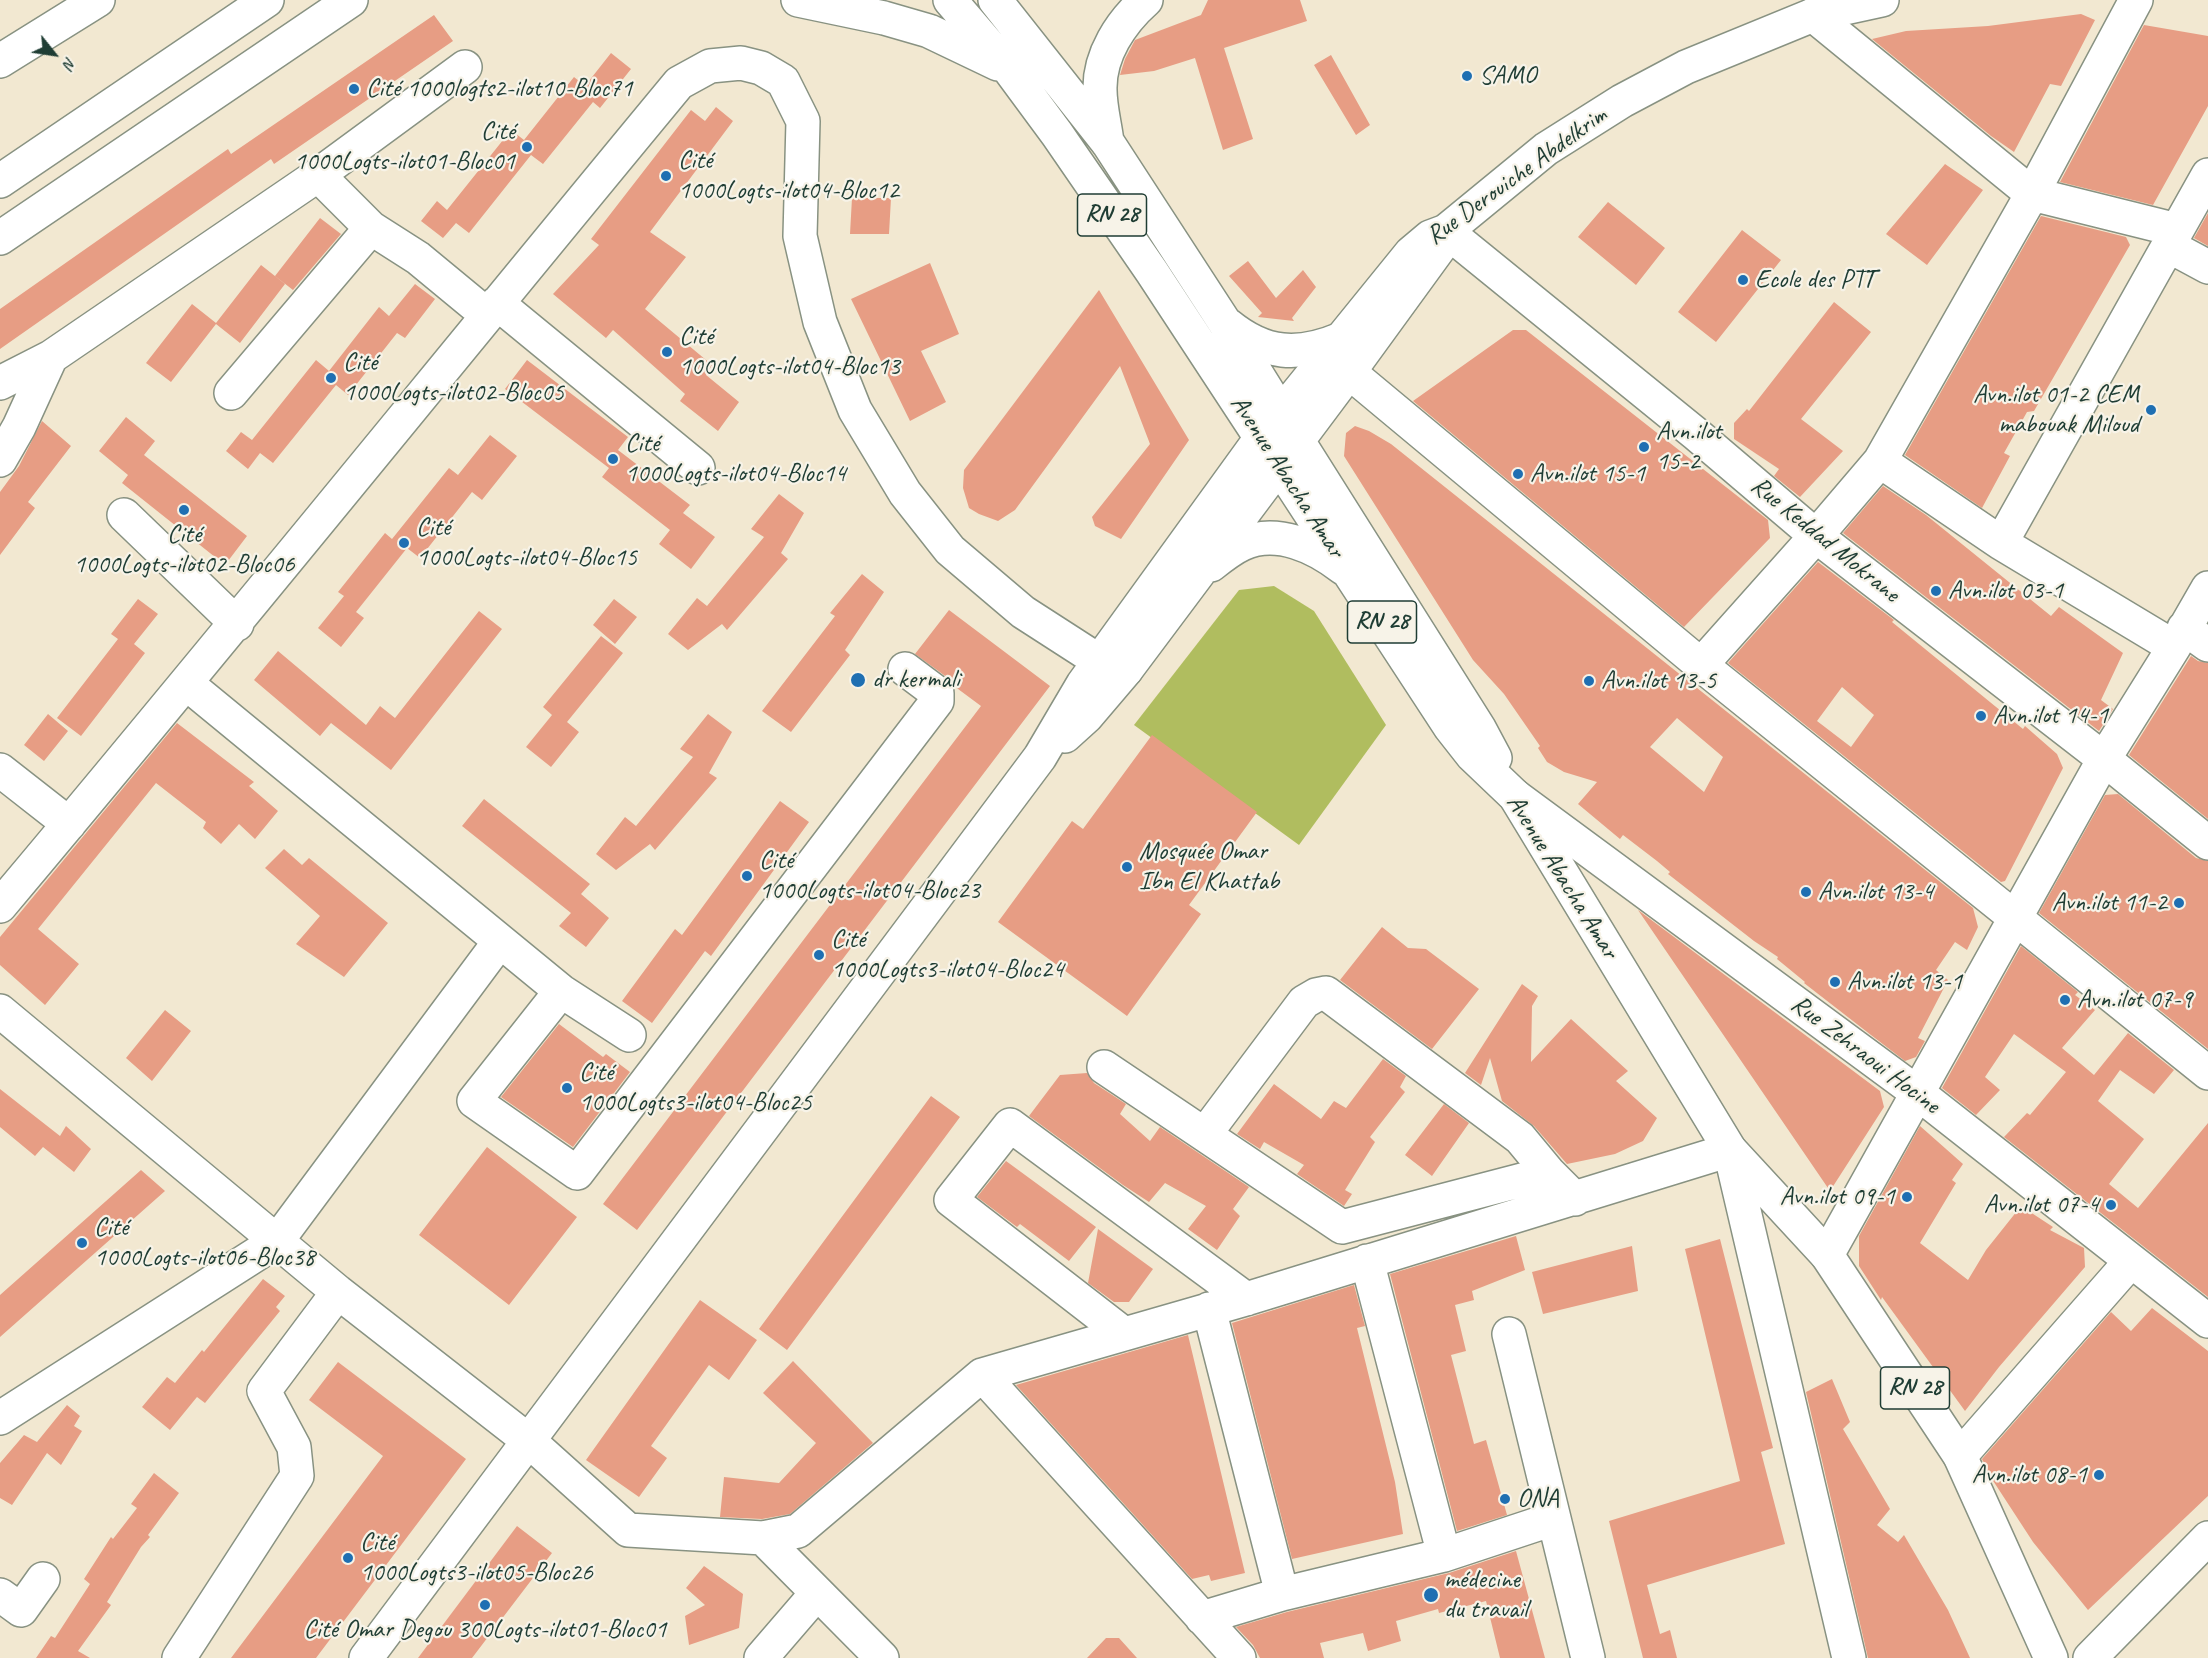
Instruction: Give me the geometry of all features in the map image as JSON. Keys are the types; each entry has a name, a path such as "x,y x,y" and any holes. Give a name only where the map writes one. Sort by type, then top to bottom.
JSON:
{"main road":[{"path":"0,62 98,0"},
{"path":"0,181 265,0"},
{"path":"0,238 351,0"},
{"path":"798,0 884,18 929,31 1008,69"},
{"name":"Avenue Abacha Amar","path":"950,0 1008,69 1057,134 1152,272 1280,439 1351,574 1450,726 1472,755 1515,796 1730,1150 1827,1255 1960,1456 2051,1658"},
{"path":"994,0 1108,143 1225,323 1280,439 1479,728 1515,796"},
{"path":"1108,143 1100,90 1102,69 1112,43 1124,22 1146,0"},
{"name":"Rue Derouiche Abdelkrim","path":"1280,439 1341,339 1411,253 1430,237 1446,231 1546,149 1622,101 1686,67 1813,15 1882,0"},
{"path":"1701,664 1880,461 2032,194 2136,0"},
{"path":"1813,15 2032,194 2173,238 2208,267"},
{"path":"0,906 237,624 348,483 679,83 710,66 741,63 761,68 783,81 802,122 800,236 820,322 855,410 905,493 950,550 1023,612 1113,666"},
{"path":"0,383 51,357 318,175 465,67"},
{"path":"318,175 371,228 492,309 698,468"},
{"path":"2001,543 2208,175"},
{"path":"231,393 371,228"},
{"path":"1113,666 1280,439 1349,372 1427,266 1440,246 1446,231"},
{"name":"Rue Keddad Mokrane","path":"1446,231 1696,434 1816,536 2104,759 2208,843"},
{"path":"1225,323 1242,336 1280,351 1301,351 1321,347 1341,339"},
{"path":"0,460 19,428 51,357"},
{"path":"1349,372 1701,664 2208,1073"},
{"path":"1195,577 1280,439"},
{"path":"1880,461 2001,543 2189,640"},
{"path":"124,515 237,624"},
{"path":"366,1658 1040,757 1068,707 1113,666 1195,577 1226,553 1245,543 1271,539 1299,542 1323,553 1351,574"},
{"path":"1827,1255 1919,1094 2104,759 2189,640 2208,588"},
{"path":"561,991 474,1101 577,1173 937,701 937,693 905,669"},
{"path":"186,683 561,991 630,1035"},
{"path":"0,770 69,824"},
{"name":"Rue Zehraoui Hocine","path":"1515,796 1919,1094 2208,1321"},
{"path":"0,1418 277,1241 500,941"},
{"path":"1205,1134 1304,1002 1316,995 1326,993 1520,1137 1549,1173 1575,1198"},
{"path":"0,1011 338,1292 529,1441 628,1530 763,1538 798,1531 982,1375 1246,1299 1730,1150 1849,1658"},
{"path":"1104,1067 1342,1227 1549,1173"},
{"path":"1124,1334 951,1200 1010,1125 1246,1299"},
{"path":"1367,1261 1444,1555"},
{"path":"1960,1456 2131,1261"},
{"path":"179,1658 297,1476 294,1447 264,1391 338,1292"},
{"path":"1209,1310 1282,1594"},
{"path":"1509,1334 1588,1658"},
{"path":"982,1375 1239,1658"},
{"path":"1202,1618 1282,1594 1444,1555 1553,1519"},
{"path":"763,1538 882,1658"},
{"path":"2090,1658 2208,1538"},
{"path":"0,1595 21,1610 43,1579"},
{"path":"761,1658 817,1593"}],"green space":[{"path":"1274,586 1314,611 1386,725 1299,845 1134,725 1239,590"}],"building":[{"path":"1208,0 1300,0 1307,21 1224,48 1253,139 1223,150 1195,58 1154,71 1120,75 1135,40 1201,15"},
{"path":"2081,14 2095,20 2061,86 2050,84 2014,152 1991,136 1872,39 1906,31 1988,26"},
{"path":"434,15 453,41 274,164 271,159 0,349 0,309 228,149 231,154"},
{"path":"2144,25 2208,36 2208,106 2153,205 2060,182"},
{"name":"Cité 1000Logts-ilot01-Bloc01","path":"611,53 631,69 600,108 593,102 543,164 531,155 469,233 456,223 443,238 421,221 437,201 447,210 511,130 524,140 574,77 585,86"},
{"path":"1331,55 1370,125 1356,135 1314,65"},
{"path":"716,107 733,121 650,232 686,257 645,309 712,365 706,375 739,402 718,431 680,401 685,394 613,330 606,338 553,294 599,245 591,239 691,110 705,121"},
{"path":"1945,164 1983,190 1927,265 1886,234"},
{"path":"852,198 891,198 889,234 850,234"},
{"path":"1608,202 1665,248 1636,285 1578,237"},
{"path":"2208,213 2208,246 2194,238"},
{"path":"2041,216 2126,237 2130,245 2034,411 2027,412 2004,453 2010,456 1982,508 1905,455"},
{"path":"320,218 341,234 293,290 275,276"},
{"path":"1742,230 1781,260 1716,342 1678,312"},
{"path":"1248,261 1276,298 1303,270 1316,287 1292,318 1294,321 1258,317 1262,313 1229,276"},
{"path":"930,263 959,334 921,351 946,402 910,421 851,299"},
{"path":"261,265 285,284 240,343 216,324 171,382 146,363 192,304 216,323"},
{"name":"Cité 1000Logts-ilot02-Bloc05","path":"415,284 435,299 405,338 397,333 348,395 336,385 273,463 260,453 248,469 226,451 241,432 252,440 316,360 329,371 379,307 389,316"},
{"path":"1099,290 1189,440 1121,539 1095,526 1092,517 1150,444 1120,366 1015,510 998,521 979,514 969,508 963,488 964,470"},
{"path":"1834,302 1871,332 1801,419 1843,451 1800,497 1774,476 1779,469 1734,439 1734,423 1747,409 1749,411"},
{"path":"1513,330 1526,330 1768,520 1770,538 1684,627 1413,401"},
{"name":"Cité 1000Logts-ilot04-Bloc14","path":"527,360 628,437 618,450 690,505 683,513 715,537 691,569 659,544 670,530 602,477 609,468 505,389"},
{"name":"Cité 1000Logts-ilot02-Bloc06","path":"126,417 155,441 144,455 247,536 225,565 122,483 128,475 99,451"},
{"path":"42,421 71,446 28,502 35,508 0,555 0,492 19,466"},
{"name":"Avn.ilot 13-5","path":"1355,426 1391,444 1973,908 1978,927 1967,950 1955,942 1936,970 1948,980 1918,1038 1925,1041 1916,1057 1905,1061 1804,983 1777,959 1778,957 1668,874 1670,872 1657,861 1623,835 1620,839 1578,804 1597,782 1564,772 1547,762 1538,748 1540,746 1504,694 1473,660 1344,456 1346,433","holes":["1677,718 1723,757 1704,792 1650,747"]},
{"name":"Cité 1000Logts-ilot04-Bloc15","path":"490,435 517,456 482,500 472,492 420,558 407,548 356,612 364,618 341,647 318,628 344,596 338,592 385,533 392,539 449,468 458,475"},
{"name":"Avn.ilot 03-1","path":"1883,486 1926,515 2051,616 2059,607 2123,653 2101,700 2113,709 2099,731 1843,533"},
{"path":"779,494 804,513 781,553 788,559 727,630 722,624 688,650 668,634 697,598 707,606 764,537 751,529"},
{"name":"Avn.ilot 14-1","path":"1818,562 1894,620 1892,622 2023,729 2025,726 2057,754 2063,768 2005,881 2001,882 1728,663","holes":["1842,687 1874,715 1851,747 1817,721"]},
{"path":"862,574 884,592 845,650 850,655 791,732 762,711 835,616 830,613"},
{"path":"138,599 158,614 134,644 145,653 81,736 57,718 118,639 111,634"},
{"path":"614,599 637,617 615,644 593,625"},
{"name":"Cité 1000Logts3-ilot04-Bloc24","path":"949,610 1050,686 637,1230 603,1204 981,706 915,654"},
{"path":"479,611 502,629 391,770 331,723 320,736 254,680 278,651 366,725 380,706 395,718"},
{"path":"601,636 623,653 567,722 579,732 551,767 526,747 552,715 543,707"},
{"path":"2191,656 2198,661 2208,663 2208,819 2129,755"},
{"path":"48,714 68,731 44,761 24,745"},
{"path":"708,714 732,732 709,773 717,778 655,850 650,844 616,870 596,854 625,817 636,826 693,757 680,749"},
{"path":"177,723 254,782 249,786 278,811 255,839 239,824 221,844 203,828 206,822 156,783 38,929 79,964 45,1005 0,965 0,937"},
{"name":"Mosquée Omar Ibn El Khattab","path":"1152,735 1257,812 1189,905 1201,914 1127,1016 998,922 1072,821 1083,829"},
{"name":"Avn.ilot 11-2","path":"2118,794 2196,858 2208,861 2208,1049 2039,913 2105,795"},
{"path":"484,799 590,884 581,894 609,918 586,947 559,926 571,913 462,826"},
{"name":"Cité 1000Logts-ilot04-Bloc23","path":"780,801 809,822 711,956 705,951 652,1023 622,1001 675,929 682,935"},
{"path":"284,849 302,865 309,858 388,923 344,977 296,944 320,916 265,868"},
{"path":"1638,910 1880,1091 1884,1107 1830,1191"},
{"path":"1382,927 1408,948 1426,949 1479,989 1432,1049 1340,980"},
{"path":"2021,946 2078,992 2075,995 2095,1010 2062,1048 2094,1075 2128,1033 2174,1070 2154,1094 2120,1070 2098,1101 2144,1139 2109,1184 2138,1208 2208,1123 2208,1297 2004,1137 2027,1113 2030,1115 2066,1072 2014,1034 1985,1077 2000,1090 1976,1115 1942,1088"},
{"path":"1522,984 1538,996 1532,1006 1531,1062 1571,1019 1628,1071 1616,1081 1657,1118 1643,1141 1615,1154 1567,1164 1534,1126 1502,1101 1490,1058 1481,1085 1465,1073"},
{"path":"165,1010 191,1031 152,1081 126,1058"},
{"name":"Cité 1000Logts3-ilot04-Bloc25","path":"559,1024 603,1057 606,1054 630,1072 573,1147 501,1097"},
{"path":"1383,1059 1406,1076 1400,1087 1405,1092 1370,1137 1375,1142 1345,1190 1352,1194 1344,1206 1297,1174 1304,1165 1264,1142 1260,1149 1237,1134 1274,1084 1321,1119 1334,1101 1346,1108"},
{"path":"1087,1073 1094,1083 1126,1104 1120,1114 1150,1141 1160,1127 1249,1187 1233,1209 1240,1216 1217,1250 1188,1229 1206,1206 1165,1183 1149,1202 1029,1116 1060,1075"},
{"path":"0,1089 60,1136 66,1126 91,1149 74,1172 43,1147 35,1156 0,1127"},
{"path":"931,1096 960,1117 787,1350 759,1329"},
{"path":"1444,1104 1469,1123 1432,1176 1405,1155"},
{"path":"1920,1126 1963,1164 1952,1180 1956,1183 1920,1243 1968,1280 1986,1250 2021,1206 2053,1227 2050,1230 2084,1248 2085,1267 1999,1367 1965,1411 1882,1297 1881,1300 1859,1266 1859,1236"},
{"path":"487,1147 577,1217 509,1305 419,1235"},
{"path":"1006,1161 1096,1227 1069,1261 1020,1224 1017,1227 977,1197"},
{"name":"Cité 1000Logts-ilot06-Bloc38","path":"141,1170 165,1191 0,1337 0,1295"},
{"path":"1098,1229 1153,1269 1129,1302 1114,1302 1088,1283"},
{"path":"1516,1236 1525,1270 1472,1291 1474,1300 1455,1305 1466,1351 1451,1355 1474,1444 1486,1440 1507,1515 1457,1531 1390,1274"},
{"path":"1720,1239 1773,1448 1761,1452 1785,1544 1647,1585 1660,1634 1670,1630 1677,1658 1643,1658 1609,1521 1740,1481 1685,1249"},
{"path":"1632,1246 1638,1291 1543,1314 1532,1272"},
{"path":"263,1279 285,1296 276,1307 280,1311 205,1403 197,1397 170,1430 142,1407 167,1377 175,1383 202,1350 204,1352"},
{"path":"1354,1285 1365,1326 1357,1328 1395,1482 1403,1534 1292,1559 1232,1323"},
{"path":"700,1300 757,1340 729,1380 709,1365 651,1446 667,1458 639,1497 586,1460"},
{"name":"Avn.ilot 08-1","path":"2152,1308 2208,1351 2208,1496 2088,1610 2033,1542 1988,1473 1982,1459 2111,1312 2131,1331"},
{"path":"1188,1335 1245,1573 1211,1581 1209,1575 1192,1579 1016,1385"},
{"path":"793,1361 873,1443 790,1514 762,1519 720,1517 724,1477 779,1483 816,1443 763,1393"},
{"name":"Cité 1000Logts3-ilot05-Bloc26","path":"338,1362 466,1459 316,1658 231,1658 383,1456 309,1400"},
{"path":"1832,1379 1850,1422 1843,1429 1890,1509 1877,1525 1898,1542 1904,1535 1948,1610 1970,1658 1868,1658 1806,1392"},
{"path":"67,1405 80,1416 74,1426 82,1431 61,1465 47,1453 12,1505 0,1498 0,1463 24,1435 37,1442"},
{"path":"154,1473 179,1493 148,1535 150,1537 141,1547 107,1602 111,1605 78,1651 90,1658 36,1658 51,1636 55,1638 90,1584 84,1579 111,1537 113,1539 137,1508 131,1504"},
{"name":"Cité Omar Degou 300Logts-ilot01-Bloc01","path":"517,1526 552,1553 472,1658 418,1658"},
{"path":"1516,1551 1545,1658 1500,1658 1486,1601 1439,1613 1438,1609 1396,1621 1401,1641 1368,1651 1363,1633 1320,1643 1324,1658 1260,1658 1253,1645 1236,1627 1287,1612 1449,1573"},
{"path":"704,1566 743,1594 739,1628 689,1645 685,1616 705,1605 686,1588"},
{"path":"1106,1638 1119,1638 1137,1658 1087,1658"}],"place":[{"name":"SAMO","path":"1467,76"},
{"name":"Cité 1000logts2-ilot10-Bloc71","path":"354,89"},
{"name":"Cité 1000Logts-ilot01-Bloc01","path":"527,147"},
{"name":"Cité 1000Logts-ilot04-Bloc12","path":"666,176"},
{"name":"Ecole des PTT","path":"1743,280"},
{"name":"Cité 1000Logts-ilot04-Bloc13","path":"667,352"},
{"name":"Cité 1000Logts-ilot02-Bloc05","path":"331,378"},
{"name":"Avn.ilot 01-2 CEM mabouak Miloud","path":"2151,410"},
{"name":"Avn.ilot 15-2","path":"1644,447"},
{"name":"Cité 1000Logts-ilot04-Bloc14","path":"613,459"},
{"name":"Avn.ilot 15-1","path":"1518,474"},
{"name":"Cité 1000Logts-ilot02-Bloc06","path":"184,510"},
{"name":"Cité 1000Logts-ilot04-Bloc15","path":"404,543"},
{"name":"Avn.ilot 03-1","path":"1936,591"},
{"name":"dr kermali","path":"858,680"},
{"name":"Avn.ilot 13-5","path":"1589,681"},
{"name":"Avn.ilot 14-1","path":"1981,716"},
{"name":"Mosquée Omar Ibn El Khattab","path":"1127,867"},
{"name":"Cité 1000Logts-ilot04-Bloc23","path":"747,876"},
{"name":"Avn.ilot 13-4","path":"1806,892"},
{"name":"Avn.ilot 11-2","path":"2179,903"},
{"name":"Cité 1000Logts3-ilot04-Bloc24","path":"819,955"},
{"name":"Avn.ilot 13-1","path":"1835,982"},
{"name":"Avn.ilot 07-9","path":"2065,1000"},
{"name":"Cité 1000Logts3-ilot04-Bloc25","path":"567,1088"},
{"name":"Avn.ilot 09-1","path":"1907,1197"},
{"name":"Avn.ilot 07-4","path":"2111,1205"},
{"name":"Cité 1000Logts-ilot06-Bloc38","path":"82,1243"},
{"name":"Avn.ilot 08-1","path":"2099,1475"},
{"name":"ONA","path":"1505,1499"},
{"name":"Cité 1000Logts3-ilot05-Bloc26","path":"348,1558"},
{"name":"médecine du travail","path":"1431,1595"},
{"name":"Cité Omar Degou 300Logts-ilot01-Bloc01","path":"485,1605"}]}
